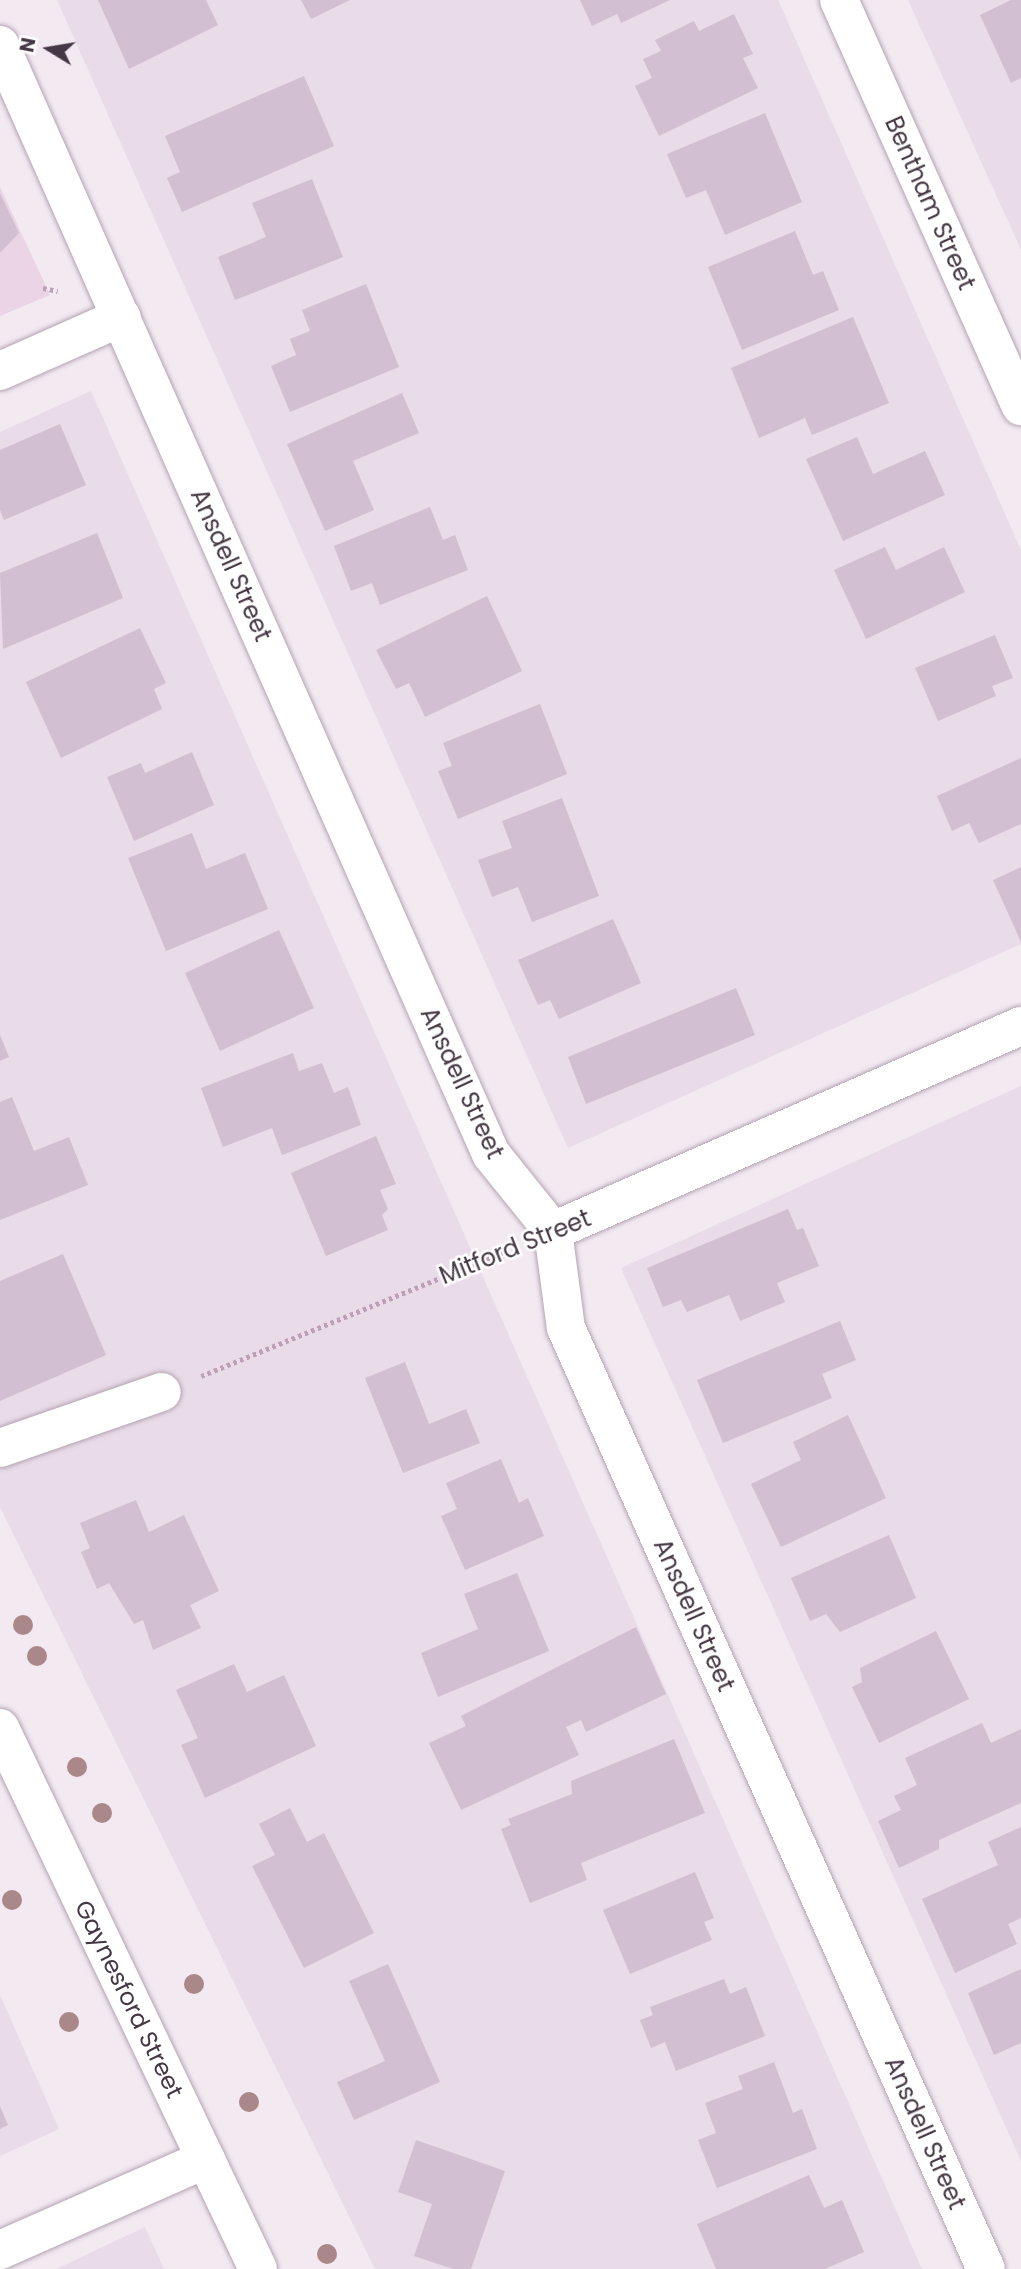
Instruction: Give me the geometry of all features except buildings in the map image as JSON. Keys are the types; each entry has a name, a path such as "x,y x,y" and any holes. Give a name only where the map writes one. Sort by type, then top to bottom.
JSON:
{"street":[{"name":"Bentham Street","path":"839,0 1021,406"},
{"name":"Ansdell Street","path":"0,45 491,1154 553,1231 566,1328 986,2269"},
{"path":"0,370 122,317"},
{"name":"Mitford Street","path":"553,1231 1021,1026"},
{"path":"0,1448 162,1392"},
{"name":"Gaynesford Street","path":"0,1728 258,2269"},
{"path":"0,2250 206,2159"}],"path":[{"path":"43,288 58,291"},
{"name":"Mitford Street","path":"162,1392 553,1231"}],"shaded area":[{"path":"57,0 778,0 1021,550 1021,944 568,1148"},
{"path":"908,0 1021,0 1021,250"},
{"path":"0,187 50,295 0,316"},
{"path":"91,391 922,2269 375,2269 0,1507 0,432"},
{"path":"1021,1086 1021,2161 621,1268"},
{"path":"0,1995 59,2129 0,2156"},
{"path":"145,2227 164,2269 56,2269"}]}
